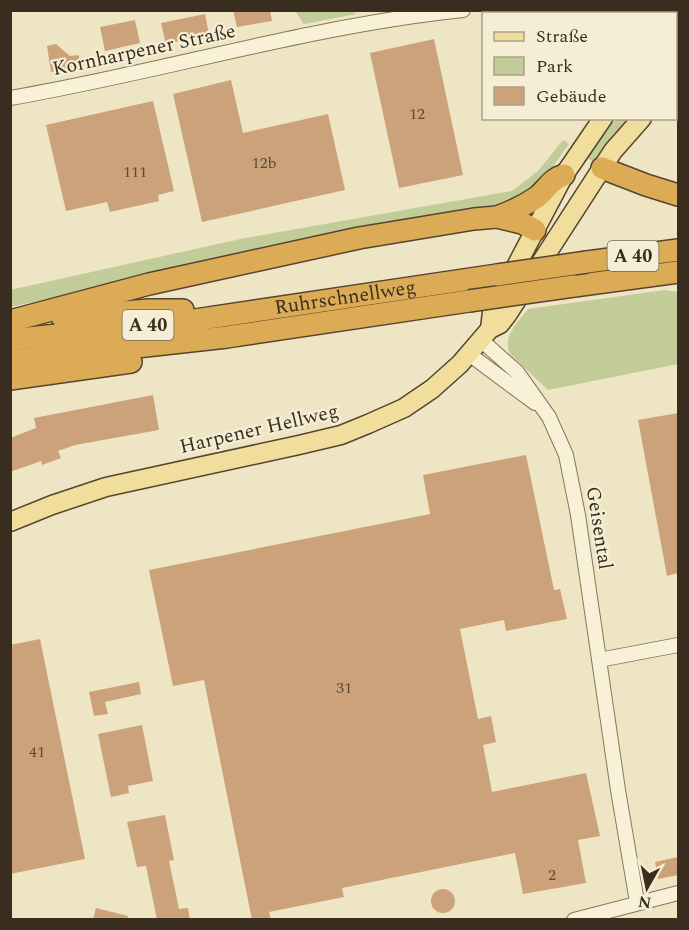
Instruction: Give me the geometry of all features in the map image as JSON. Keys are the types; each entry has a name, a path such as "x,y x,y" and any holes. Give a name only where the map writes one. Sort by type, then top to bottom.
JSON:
{"highway":[{"path":"602,168 678,195"},
{"path":"10,321 139,286 242,262 359,238 497,217 523,206 540,195 555,177 566,171"},
{"path":"497,217 522,223 535,230"},
{"name":"Ruhrschnellweg","path":"10,340 286,308 678,250"},
{"name":"Ruhrschnellweg","path":"12,374 227,338 678,272"},
{"path":"10,321 149,310 286,308"}],"main road":[{"name":"Harpener Hellweg","path":"485,335 492,312 566,171 602,120"},
{"name":"Harpener Hellweg","path":"10,522 106,487 341,435 386,417 419,399 444,379 485,335 500,324 613,151 640,120"},
{"path":"566,171 584,166 602,168"},
{"path":"535,230 541,241 543,258"}],"street":[{"name":"Kornharpener Straße","path":"10,98 330,29 462,10"},
{"name":"Geisental","path":"485,335 517,372 549,417 566,455 637,902"},
{"name":"Geisental","path":"469,354 542,407"},
{"path":"599,660 678,645"},
{"path":"574,920 678,893"}],"green space":[{"path":"295,11 352,11 356,14 304,24"},
{"path":"614,120 631,120 595,162 587,158"},
{"path":"563,140 569,144 551,169 515,204 261,251 11,307 10,290 245,238 512,191 538,171"},
{"path":"665,290 678,292 678,364 548,390 510,354 508,341 510,335 528,309"}],"building":[{"path":"233,10 270,10 272,21 237,27"},
{"path":"205,14 209,34 166,44 161,23"},
{"path":"135,20 140,43 105,51 100,27"},
{"path":"434,39 463,175 399,188 370,53"},
{"path":"56,44 70,56 79,55 80,66 51,72 47,46"},
{"path":"231,80 243,133 328,114 345,190 202,222 173,94"},
{"path":"153,101 174,191 158,195 159,201 110,212 107,202 66,211 46,125"},
{"path":"153,395 159,430 75,445 58,451 61,458 42,465 41,461 10,472 10,438 36,428 34,418"},
{"path":"678,413 678,573 667,576 638,420"},
{"path":"526,455 554,590 560,589 567,619 506,631 504,620 460,629 478,719 491,716 496,742 483,745 492,792 586,773 600,836 578,840 586,883 523,894 515,853 342,888 344,897 269,912 271,920 252,920 204,680 173,686 149,570 430,514 423,475"},
{"path":"40,639 85,859 10,874 10,645"},
{"path":"139,682 141,694 105,702 108,714 94,716 89,692"},
{"path":"142,725 153,781 128,786 129,793 111,797 98,734"},
{"path":"165,815 174,860 169,861 179,909 188,908 190,920 157,920 146,866 137,867 127,822"},
{"path":"678,857 678,875 658,879 655,862"},
{"path":"443,889 452,892 455,901 452,910 443,913 434,910 431,901 434,892"},
{"path":"96,908 128,916 127,920 93,920"}]}
